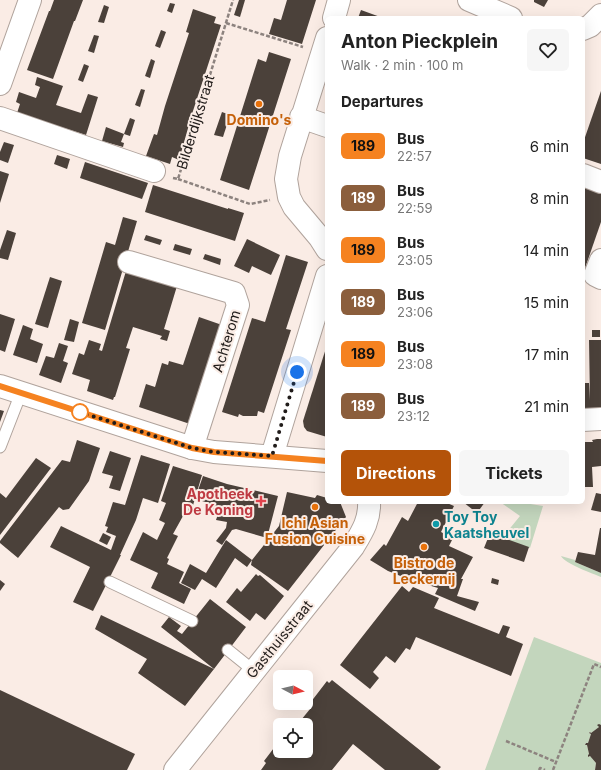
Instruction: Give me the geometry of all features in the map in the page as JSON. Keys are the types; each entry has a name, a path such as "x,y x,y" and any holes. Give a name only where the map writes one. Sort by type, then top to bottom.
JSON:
{"street":[{"path":"0,81 30,0"},
{"path":"335,16 339,0"},
{"path":"469,0 506,16"},
{"path":"585,28 590,26 601,15"},
{"path":"325,46 301,118 290,156 286,179 289,197 294,207 325,246"},
{"name":"Bilderdijkstraat","path":"0,118 154,171"},
{"path":"301,118 325,125"},
{"path":"585,176 601,182"},
{"name":"Achterom","path":"129,262 234,293 238,305 192,448"},
{"path":"272,456 325,283"},
{"path":"0,386 192,448 214,452 325,461"},
{"path":"585,420 601,419"},
{"name":"Gasthuisstraat","path":"175,770 353,546 366,525 370,512 369,504"}],"lane":[{"path":"0,447 21,393"},
{"path":"110,582 192,622"},
{"path":"228,650 254,671"}],"path":[{"name":"Bilderdijkstraat","path":"154,171 178,179 232,0"},
{"path":"226,23 325,46"},
{"path":"178,179 250,204 289,197"},
{"path":"553,770 594,664 601,667"},
{"path":"506,741 556,762"},
{"path":"539,770 540,768 545,770"}],"green space":[{"path":"503,504 530,504 543,506 530,548 502,538 520,516"},
{"path":"561,556 575,560 575,562 601,573 601,577 573,565"},
{"path":"534,637 601,663 601,725 598,725 599,727 589,733 591,734 588,743 585,745 587,745 589,754 588,757 590,756 596,763 595,770 485,770"}],"building":[{"path":"54,0 83,0 53,79 27,70"},
{"path":"239,0 245,0 240,17 234,15"},
{"path":"287,0 316,0 302,44 269,34 274,18 281,20"},
{"path":"534,0 548,0 544,7 534,2"},
{"path":"170,3 175,4 172,13 167,11"},
{"path":"104,5 109,7 104,23 98,22"},
{"path":"193,9 216,17 214,23 221,25 192,114 179,160 172,157 170,164 146,156 154,134 157,135 189,33 186,32"},
{"path":"361,10 378,16 359,16"},
{"path":"161,30 166,32 160,48 155,46"},
{"path":"94,35 99,36 94,53 88,51"},
{"path":"269,52 291,59 249,190 220,180 258,59 266,62"},
{"path":"151,59 155,61 150,78 145,76"},
{"path":"84,64 89,66 83,82 78,80"},
{"path":"37,77 63,86 56,105 81,113 88,94 98,97 86,135 17,113 20,104 16,102 19,92 36,98 40,87 35,85"},
{"path":"141,89 145,90 140,107 135,105"},
{"path":"601,91 601,164 585,159 585,137"},
{"path":"222,112 230,115 223,137 214,135"},
{"path":"130,118 135,120 130,136 124,134"},
{"path":"106,127 124,134 121,142 124,143 123,147 102,141"},
{"path":"4,142 14,145 8,163 0,160 0,152"},
{"path":"57,155 70,159 67,169 54,164"},
{"path":"85,162 148,183 142,199 80,178"},
{"path":"0,171 9,174 0,203"},
{"path":"153,185 244,213 235,241 145,212"},
{"path":"585,187 601,192 601,222 585,268"},
{"path":"123,217 137,221 105,330 82,323 106,242 115,245"},
{"path":"7,230 16,233 8,260 0,258 0,250"},
{"path":"146,235 162,240 160,245 144,240"},
{"path":"247,239 280,255 271,275 252,266 249,273 234,266"},
{"path":"175,244 192,249 190,255 173,250"},
{"path":"205,254 221,259 220,265 203,259"},
{"path":"286,255 308,262 286,329 291,330 264,413 258,411 257,416 243,416 239,414 238,417 222,412 252,318 265,322"},
{"path":"126,271 177,286 164,329 170,331 167,341 160,339 162,336 133,327 126,348 130,349 113,400 87,391 90,380 72,374 79,353 84,355 89,340 101,344 99,350 102,351"},
{"path":"50,277 62,281 48,328 35,324"},
{"path":"0,314 15,319 5,352 0,350"},
{"path":"199,317 222,325 190,424 139,407 146,384 155,387 162,363 168,365 169,361 183,365"},
{"path":"70,319 79,322 74,342 64,340"},
{"path":"23,325 33,329 30,339 43,344 37,363 13,355"},
{"path":"592,330 600,330 600,337 592,337"},
{"path":"589,340 601,340 601,408 585,409 585,383 589,383 590,400"},
{"path":"59,343 68,346 63,361 68,363 61,383 39,375 46,356 54,358"},
{"path":"325,351 325,436 307,431 304,427 303,421"},
{"path":"0,410 4,411 0,422"},
{"path":"601,439 601,466 592,467 593,487 585,487 585,442 593,442 592,440"},
{"path":"77,440 100,448 89,481 69,509 63,510 59,507 18,558 0,543 0,541 62,460 70,462"},
{"path":"110,451 131,458 120,491 109,488 113,476 102,473"},
{"path":"141,455 170,464 158,503 143,498 136,520 121,555 93,611 73,602 90,567 50,547 61,526 111,550 116,536 106,532 108,527 105,526 113,502 125,505"},
{"path":"36,458 51,468 0,535 0,493 6,498"},
{"path":"173,466 202,475 191,512 183,516 173,534 178,536 167,558 169,559 167,564 184,572 179,583 191,589 184,604 151,588 158,573 130,560 143,532 157,540 165,523 159,520 166,503 161,501"},
{"path":"203,476 227,484 278,496 267,538 236,529 232,530 222,545 216,541 226,528 227,522 216,520 218,514 207,511 209,503 195,499"},
{"path":"287,492 315,498 317,495 325,497 325,504 341,504 346,517 288,591 251,565 252,560 279,526"},
{"path":"596,493 601,494 601,512 591,510"},
{"path":"417,504 449,504 454,506 441,532 453,538 449,546 473,557 461,579 463,579 457,596 479,602 475,611 435,594 438,588 388,571 370,560 384,544 386,546 402,517 408,521"},
{"path":"466,504 484,504 477,513"},
{"path":"600,528 601,573 575,562 578,552 595,555"},
{"path":"103,533 111,537 107,545 99,541"},
{"path":"490,533 529,547 524,562 484,548"},
{"path":"226,540 252,560 247,567 235,558 216,588 202,579 195,590 181,583 190,564 206,573"},
{"path":"256,574 258,576 260,575 284,596 265,620 256,613 250,621 226,602 237,588 241,592"},
{"path":"492,578 499,580 498,585 491,583"},
{"path":"0,580 5,584 0,591"},
{"path":"402,586 409,592 413,587 439,598 434,608 499,634 503,625 510,627 506,637 523,644 511,676 416,637 410,650 406,648 395,663 386,656 373,672 379,678 370,689 340,665"},
{"path":"210,599 246,627 214,669 161,627 169,617 181,626 177,631 182,634"},
{"path":"101,615 214,669 185,706 138,673 147,659 95,629"},
{"path":"332,680 441,767 438,770 385,770 353,744 332,770 261,770 266,763 264,761 273,749 273,758 313,758 313,718 303,718 309,710 313,710 313,699 327,681 329,683"},
{"path":"0,690 135,754 127,770 0,770"},
{"path":"597,725 601,725 601,770 595,770 596,763 590,756 588,757 589,754 587,745 585,745 588,743 591,734 589,733 599,727"}],"bus line":[{"name":"189","path":"0,386 192,448 214,452 325,461"}],"place":[{"name":"Domino's","path":"259,104"},
{"name":"Apotheek De Koning","path":"261,501"},
{"name":"Ichi Asian Fusion Cuisine","path":"315,507"},
{"name":"Toy Toy Kaatsheuvel","path":"436,524"},
{"name":"Bistro de Leckernij","path":"424,547"}],"route":[{"path":"80,412 192,448 214,452 272,456 297,372"}]}
